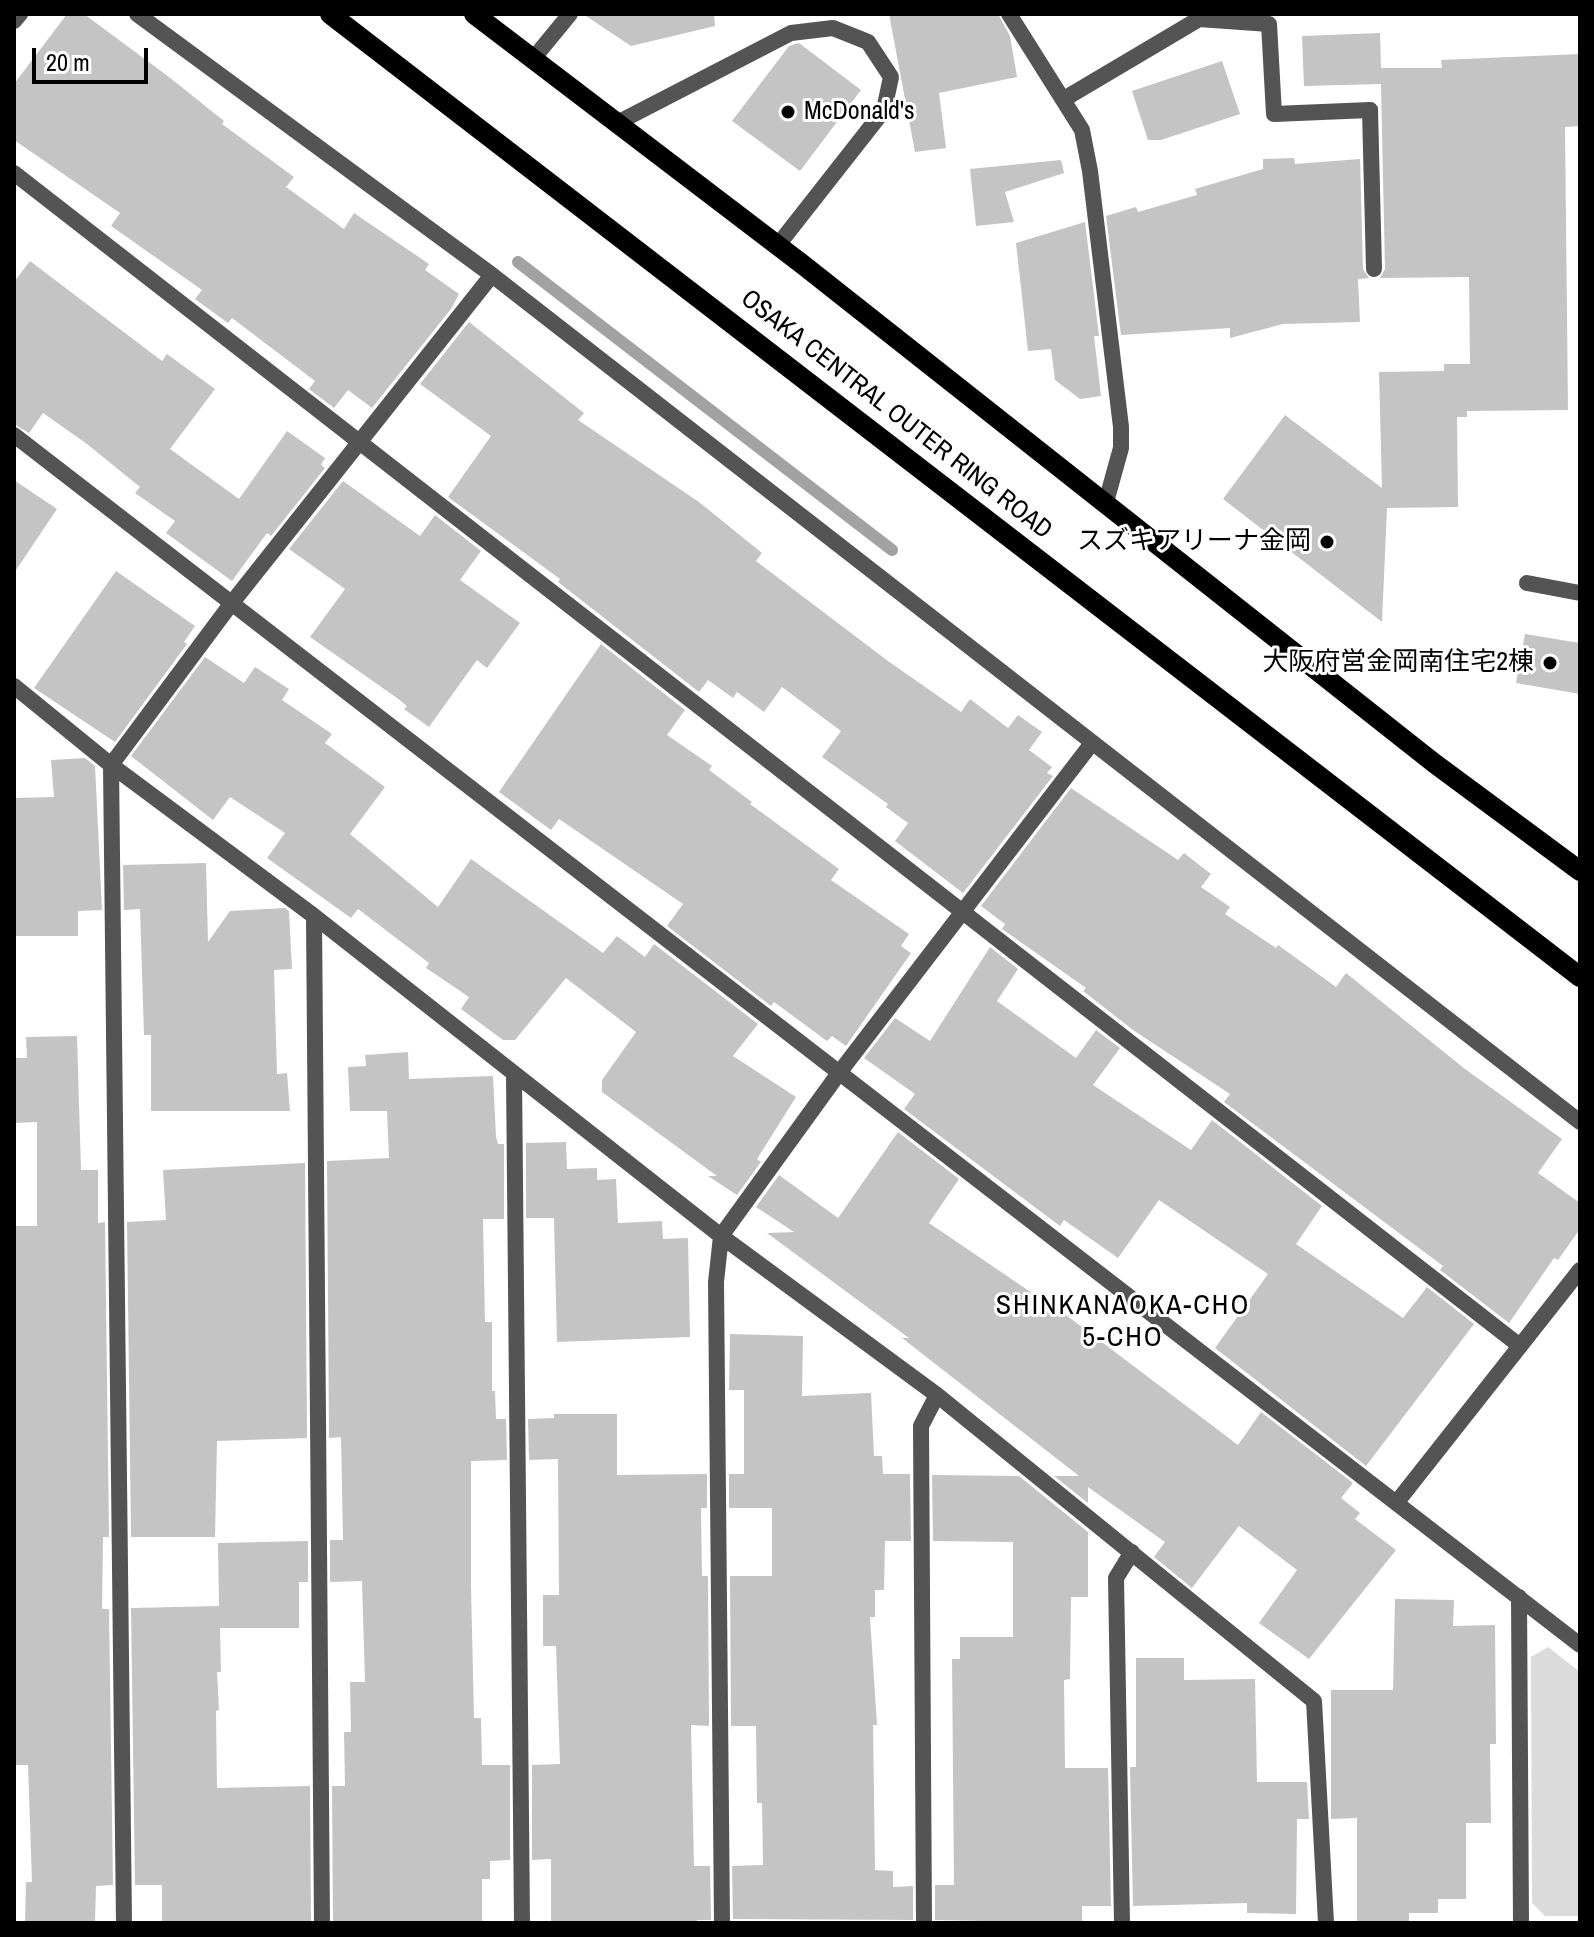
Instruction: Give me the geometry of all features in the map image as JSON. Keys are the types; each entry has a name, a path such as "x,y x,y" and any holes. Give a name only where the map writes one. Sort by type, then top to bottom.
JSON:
{"main road":[{"name":"OSAKA CENTRAL OUTER RING ROAD","path":"330,14 1580,977"},
{"path":"474,14 778,245 1434,763 1580,871"}],"street":[{"path":"14,21 20,14"},
{"path":"137,14 492,275 1580,1122"},
{"path":"533,59 570,14"},
{"path":"1009,14 1082,130 1090,171 1121,427 1121,448 1106,502"},
{"path":"1064,99 1199,16 1269,24 1274,114 1370,110 1374,269"},
{"path":"617,123 791,33 833,28 868,42 891,77 884,110 778,245"},
{"path":"14,173 1520,1346"},
{"path":"124,1923 111,765 231,604 492,275"},
{"path":"14,435 1580,1645"},
{"path":"1527,583 1580,593"},
{"path":"14,686 111,765 314,916 721,1236 937,1395 1314,1701 1326,1923"},
{"path":"722,1923 716,1298 721,1236 839,1073 1092,743"},
{"path":"314,916 322,1923"},
{"path":"514,1075 522,1923"},
{"path":"1397,1502 1580,1270"},
{"path":"924,1923 921,1426 937,1395"},
{"path":"1122,1923 1116,1578 1132,1552"},
{"path":"1519,1597 1521,1923"}],"shaded area":[{"path":"1548,1647 1580,1672 1580,1916 1545,1916 1532,1903 1531,1657"}],"building":[{"path":"67,14 84,14 169,77 224,121 222,124 294,177 286,187 344,229 354,213 429,264 425,270 459,294 451,309 372,408 348,390 334,408 309,389 315,381 232,318 228,323 195,299 202,290 111,226 120,213 14,140 14,84"},
{"path":"583,14 714,14 715,26 631,46"},
{"path":"889,14 998,14 1010,36 1017,77 939,93 946,148 915,152"},
{"path":"1380,33 1381,68 1442,68 1441,60 1580,54 1580,126 1565,127 1568,410 1467,411 1467,417 1457,417 1458,507 1387,508 1382,622 1223,499 1285,415 1382,488 1379,372 1444,371 1444,364 1470,364 1469,277 1380,278 1385,269 1381,84 1304,86 1302,36"},
{"name":"McDonald's","path":"799,43 861,90 800,171 732,121 789,46"},
{"path":"1222,61 1240,114 1161,140 1148,140 1132,91"},
{"path":"1294,158 1295,164 1360,159 1363,269 1369,278 1358,279 1360,322 1283,324 1230,338 1230,328 1121,335 1106,216 1136,207 1138,212 1197,195 1195,189 1263,169 1263,159"},
{"path":"1061,160 1064,173 1005,192 1014,222 976,226 970,169"},
{"path":"1085,222 1099,336 1094,336 1101,396 1080,399 1055,380 1051,349 1028,351 1016,243"},
{"path":"30,261 162,361 167,354 215,389 170,449 239,499 287,431 325,458 321,465 325,468 271,536 267,533 232,581 166,533 175,521 135,493 140,487 87,444 43,413 29,433 14,424 14,282"},
{"path":"469,322 584,413 578,420 699,502 762,553 756,561 888,661 961,712 970,699 1008,728 1018,715 1042,732 1029,750 1052,767 1047,773 1053,776 963,893 895,841 908,823 886,807 888,804 822,757 841,731 782,687 764,712 737,692 733,698 708,680 699,692 558,582 560,579 448,497 491,436 420,384"},
{"path":"14,480 57,509 14,573"},
{"path":"343,481 420,536 435,515 481,551 460,580 520,623 487,668 477,660 429,727 404,709 407,706 397,698 310,637 345,589 289,549"},
{"path":"116,571 195,626 184,642 187,644 115,742 34,688"},
{"name":"大阪府営金岡南住宅2棟","path":"1525,634 1580,643 1580,694 1516,683"},
{"path":"601,644 685,710 667,735 712,766 709,770 752,802 750,804 839,869 831,880 909,934 901,946 911,953 846,1046 832,1036 827,1041 774,1002 771,1006 667,926 683,904 559,819 551,830 499,792"},
{"path":"205,657 244,683 255,667 289,689 282,700 332,734 325,743 385,787 350,834 438,907 471,859 603,953 617,936 645,957 654,944 758,1024 733,1056 796,1097 757,1159 761,1162 737,1195 708,1176 717,1176 602,1092 602,1080 636,1032 566,978 515,1040 503,1040 461,1009 469,997 426,968 429,963 358,909 351,918 267,858 285,833 230,797 213,820 131,756"},
{"path":"85,758 95,766 102,910 78,911 78,936 14,936 14,798 54,797 51,760"},
{"path":"1071,788 1178,860 1184,853 1211,874 1201,887 1230,907 1225,914 1276,948 1278,945 1336,987 1346,973 1465,1069 1562,1139 1538,1173 1580,1203 1580,1229 1558,1260 1554,1258 1509,1323 1440,1270 1443,1266 1224,1102 1230,1094 1133,1030 1083,991 1086,988 1002,929 1005,924 981,906"},
{"path":"206,863 208,942 230,911 285,908 289,911 292,969 274,970 277,1074 287,1073 290,1111 151,1111 151,1035 144,1035 140,909 124,910 123,865"},
{"path":"990,947 1018,969 997,1001 1076,1058 1096,1030 1120,1048 1093,1085 1191,1150 1212,1120 1322,1206 1296,1244 1403,1318 1427,1287 1474,1324 1366,1466 1215,1348 1268,1274 1159,1200 1118,1258 1064,1220 1060,1226 904,1109 915,1094 864,1058 895,1018 930,1041"},
{"path":"77,1036 81,1170 98,1170 98,1223 105,1222 109,1537 103,1537 102,1609 109,1609 113,1885 96,1886 95,1922 25,1921 26,1882 32,1882 28,1765 14,1765 14,1226 37,1226 37,1122 14,1123 14,1058 27,1058 26,1037"},
{"path":"408,1052 409,1079 493,1076 496,1137 498,1144 504,1144 504,1219 483,1219 485,1322 492,1322 492,1391 495,1391 496,1419 506,1419 507,1460 471,1461 471,1586 474,1718 481,1718 482,1765 510,1765 510,1860 490,1861 490,1879 482,1879 482,1923 333,1923 332,1786 345,1786 344,1732 351,1732 350,1682 365,1682 362,1581 330,1582 330,1540 343,1540 341,1437 329,1438 327,1161 389,1158 387,1111 350,1111 348,1067 366,1066 365,1055"},
{"path":"898,1132 959,1179 929,1223 1035,1295 1037,1293 1238,1445 1261,1412 1353,1483 1341,1498 1360,1513 1355,1519 1396,1550 1309,1659 1259,1623 1297,1570 1239,1526 1192,1588 1154,1557 1165,1542 1088,1487 1088,1503 1054,1476 1079,1476 902,1338 909,1338 767,1233 794,1232 756,1207 779,1175 838,1218"},
{"path":"566,1142 567,1169 597,1168 597,1180 616,1179 618,1223 662,1221 663,1239 688,1238 690,1337 557,1342 554,1218 526,1218 526,1143"},
{"path":"305,1163 307,1438 217,1441 215,1537 131,1537 127,1222 166,1220 163,1170"},
{"path":"730,1334 803,1336 802,1396 871,1393 874,1456 882,1456 883,1474 910,1474 911,1541 885,1541 884,1590 875,1590 875,1617 870,1617 877,1725 873,1725 875,1870 893,1871 893,1887 913,1886 913,1920 733,1919 732,1866 763,1865 762,1803 757,1803 756,1726 731,1726 730,1576 772,1576 772,1508 729,1508 729,1474 744,1474 744,1390 729,1390"},
{"path":"554,1414 617,1414 617,1475 707,1474 707,1508 701,1508 702,1576 708,1576 709,1726 691,1725 694,1866 710,1866 711,1920 697,1920 697,1923 551,1923 551,1859 532,1860 532,1765 560,1764 556,1646 543,1646 543,1595 559,1595 558,1459 529,1460 528,1419 554,1418"},
{"path":"932,1475 1019,1476 1088,1532 1088,1597 1071,1597 1070,1679 1064,1680 1065,1768 1108,1768 1111,1906 1082,1906 1082,1923 935,1920 935,1885 954,1885 952,1659 960,1659 960,1637 1013,1637 1013,1542 933,1541"},
{"path":"308,1541 308,1582 299,1582 299,1628 220,1628 221,1672 217,1672 219,1710 216,1711 217,1788 310,1786 311,1923 162,1923 162,1885 135,1885 131,1608 219,1606 218,1543"},
{"path":"1395,1599 1454,1600 1453,1626 1495,1625 1496,1744 1490,1744 1491,1823 1466,1823 1466,1899 1438,1899 1438,1913 1409,1913 1409,1923 1357,1923 1357,1818 1331,1819 1331,1690 1393,1690"},
{"path":"1136,1658 1184,1658 1184,1680 1255,1679 1257,1782 1307,1782 1309,1819 1297,1819 1296,1914 1247,1913 1247,1903 1133,1906 1130,1767 1136,1767"}],"waterway":[{"path":"518,262 892,550"}],"place":[{"name":"McDonald's","path":"788,112"},
{"name":"スズキアリーナ金岡","path":"1327,542"},
{"name":"大阪府営金岡南住宅2棟","path":"1550,663"}],"district":[{"name":"SHINKANAOKA-CHO 5-CHO","path":"1123,1322"}]}
